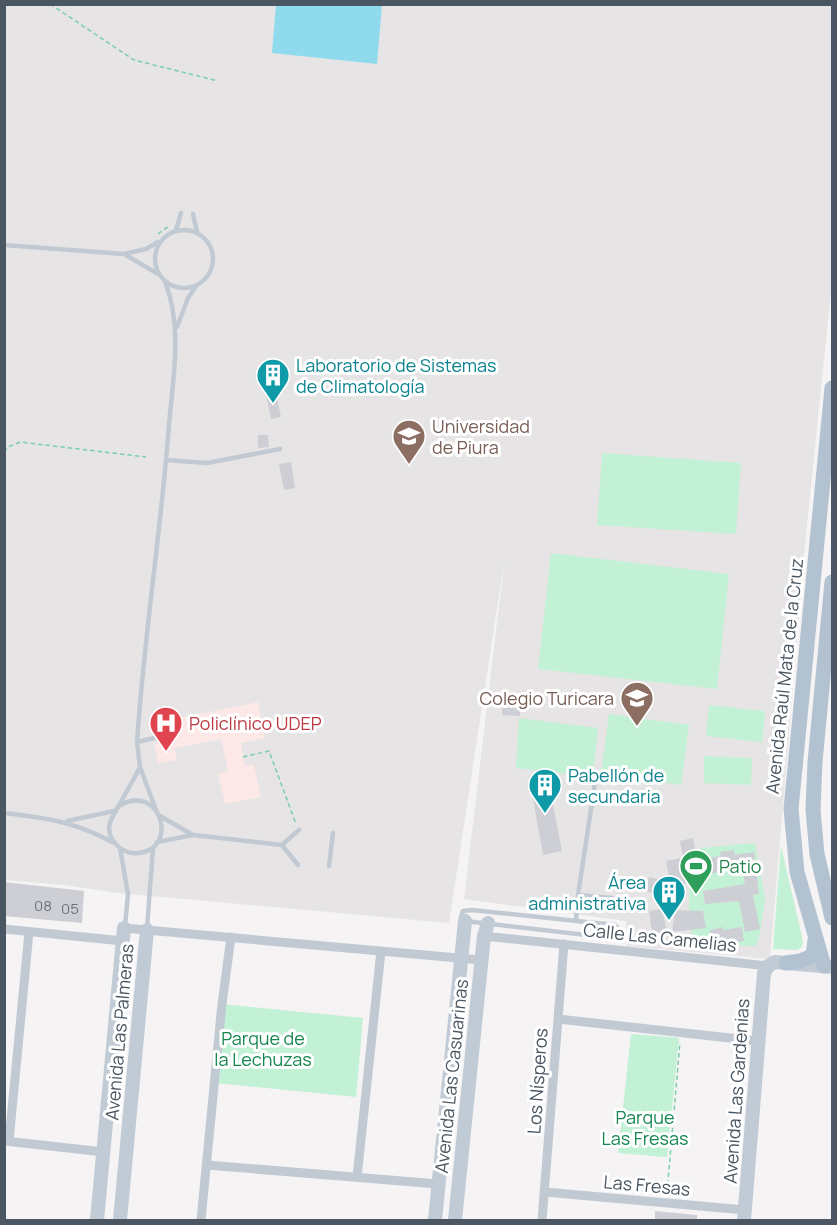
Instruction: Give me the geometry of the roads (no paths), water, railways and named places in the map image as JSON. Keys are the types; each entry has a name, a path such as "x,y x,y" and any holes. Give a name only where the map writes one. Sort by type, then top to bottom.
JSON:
{"main road":[{"name":"Avenida Raúl Mata de la Cruz","path":"828,966 814,934 797,872 791,809 832,388"},
{"path":"832,582 830,623 815,762 813,810 817,854 832,918"},
{"path":"786,963 813,956 814,934"}],"street":[{"name":"Avenida Las Casuarinas","path":"435,1221 465,921"},
{"path":"4,929 29,932 124,934 147,930 481,960"},
{"name":"Avenida Las Casuarinas","path":"455,1221 486,929"},
{"name":"Calle Las Camelias","path":"486,929 564,944 768,966 775,962 828,966"},
{"name":"Avenida Las Palmeras","path":"120,1221 147,930"},
{"path":"29,932 7,1141 104,1152"},
{"name":"Avenida Las Palmeras","path":"98,1221 124,934"},
{"path":"201,1221 222,1004 231,937"},
{"name":"Los Nísperos","path":"542,1221 564,944"},
{"path":"357,1178 381,951"},
{"name":"Avenida Las Gardenias","path":"745,1215 757,1041 764,974 768,966"},
{"path":"558,1019 757,1041"},
{"path":"207,1165 438,1184"},
{"name":"Las Fresas","path":"545,1192 666,1204 745,1215"}],"lane":[{"path":"176,230 181,213"},
{"path":"194,214 197,232"},
{"path":"124,255 146,249 176,230 183,229 197,232 209,243 213,259 209,275 196,286 188,297 176,330"},
{"path":"156,810 140,767 137,742 166,460 176,330 172,303 165,282 154,261 161,241"},
{"path":"4,245 124,255 145,264 159,274"},
{"path":"165,282 183,288 196,286"},
{"path":"166,460 207,463 280,449"},
{"path":"137,742 163,736"},
{"path":"115,843 109,824 114,811 140,767"},
{"path":"576,921 595,783"},
{"path":"4,813 65,821 90,830 133,853 153,848 162,830 160,816 156,810 139,800 132,800 119,806"},
{"path":"65,821 114,811"},
{"path":"160,816 193,835"},
{"path":"282,845 299,831"},
{"path":"330,866 333,833"},
{"path":"157,842 193,835 282,845 298,865"},
{"name":"Avenida Las Palmeras","path":"120,848 128,894 124,934"},
{"name":"Avenida Las Palmeras","path":"147,930 153,848"},
{"path":"578,895 612,898"},
{"path":"472,910 576,921 615,925 621,931 621,939 486,929 465,921 461,916 463,911 472,910"}],"water":[{"path":"276,5 382,5 377,64 272,53"}],"place":[{"name":"Laboratorio de Sistemas de Climatología","path":"273,404"},
{"name":"Universidad de Piura","path":"409,465"},
{"name":"Colegio Turicara","path":"637,727"},
{"name":"Policlínico UDEP","path":"166,752"},
{"name":"Pabellón de secundaria","path":"545,814"},
{"name":"Patio","path":"696,895"},
{"name":"Área administrativa","path":"669,921"}],"park label":[{"name":"Parque de la Lechuzas","path":"263,1048"},
{"name":"Parque Las Fresas","path":"645,1127"}]}
